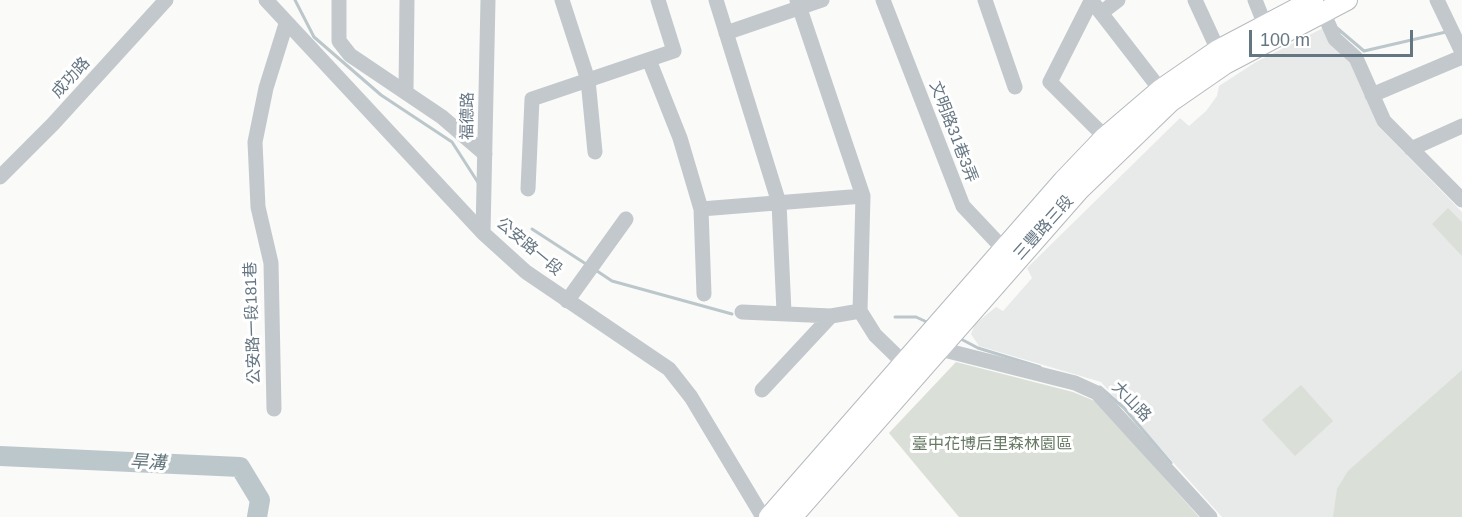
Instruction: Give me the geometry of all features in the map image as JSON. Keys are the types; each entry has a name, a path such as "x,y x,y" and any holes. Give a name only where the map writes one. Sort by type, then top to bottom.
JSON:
{"main road":[{"name":"三豐路三段","path":"1009,256 1127,143 1165,96 1218,50 1265,24 1318,4 1347,0"},
{"name":"三豐路三段","path":"792,517 1105,137 1165,96 1225,64 1318,4"},
{"name":"三豐路三段","path":"769,517 911,370"}],"street":[{"name":"成功路","path":"0,177 53,124 166,0"},
{"name":"公安路一段","path":"266,0 483,233 526,272 669,369 691,397 763,517"},
{"path":"339,0 339,40 350,55 406,91 485,154"},
{"path":"406,91 407,0"},
{"name":"福德路","path":"483,233 488,0"},
{"path":"562,0 588,80 596,152"},
{"path":"528,189 532,99 674,51 658,0"},
{"path":"717,0 779,203 784,312"},
{"path":"726,33 798,4 822,0"},
{"name":"文明路31巷3弄","path":"883,0 963,206 1009,256"},
{"path":"984,0 1015,87"},
{"path":"1118,0 1094,5 1050,82 1105,137 1127,143"},
{"path":"1195,0 1218,50"},
{"path":"1255,0 1265,24"},
{"path":"1437,0 1462,52"},
{"path":"798,4 863,196 860,311 875,335 911,370"},
{"path":"1318,4 1335,39 1356,58 1384,122 1462,200"},
{"path":"1094,5 1165,96"},
{"name":"公安路一段181巷","path":"274,409 271,263 258,207 255,142 266,88 286,24"},
{"path":"1372,96 1462,57"},
{"path":"649,60 680,138 701,209 704,294"},
{"path":"1411,149 1462,126"},
{"path":"701,209 863,196"},
{"path":"567,301 626,219"},
{"path":"742,312 784,312 831,316 860,311"},
{"path":"762,390 831,316"},
{"name":"大山路","path":"934,344 1075,383 1097,393 1210,517"}],"shaded area":[{"path":"1323,28 1351,61 1378,126 1462,212 1462,517 1222,517 1101,382 979,346 971,334 975,324 996,307 1003,311 1032,278 1027,268 1180,118 1189,126 1206,111 1217,96 1219,86 1256,62"}],"green space":[{"path":"1448,208 1462,222 1462,256 1432,224"},
{"name":"臺中花博后里森林園區","path":"956,362 1073,392 1097,402 1199,517 959,517 889,433"},
{"path":"1462,370 1462,517 1333,517 1337,489 1348,471"},
{"path":"1301,385 1333,421 1295,456 1262,420"}],"waterway":[{"path":"295,0 314,37 381,95 452,142 479,184"},
{"path":"1337,28 1364,51 1446,32"},
{"path":"532,229 586,264"},
{"path":"594,269 612,281 732,314"},
{"path":"895,317 916,317 929,323"},
{"path":"959,338 978,348 1040,367"},
{"path":"1100,387 1124,408 1171,463"},
{"name":"旱溝","path":"0,456 240,467 260,500 257,517"}]}
